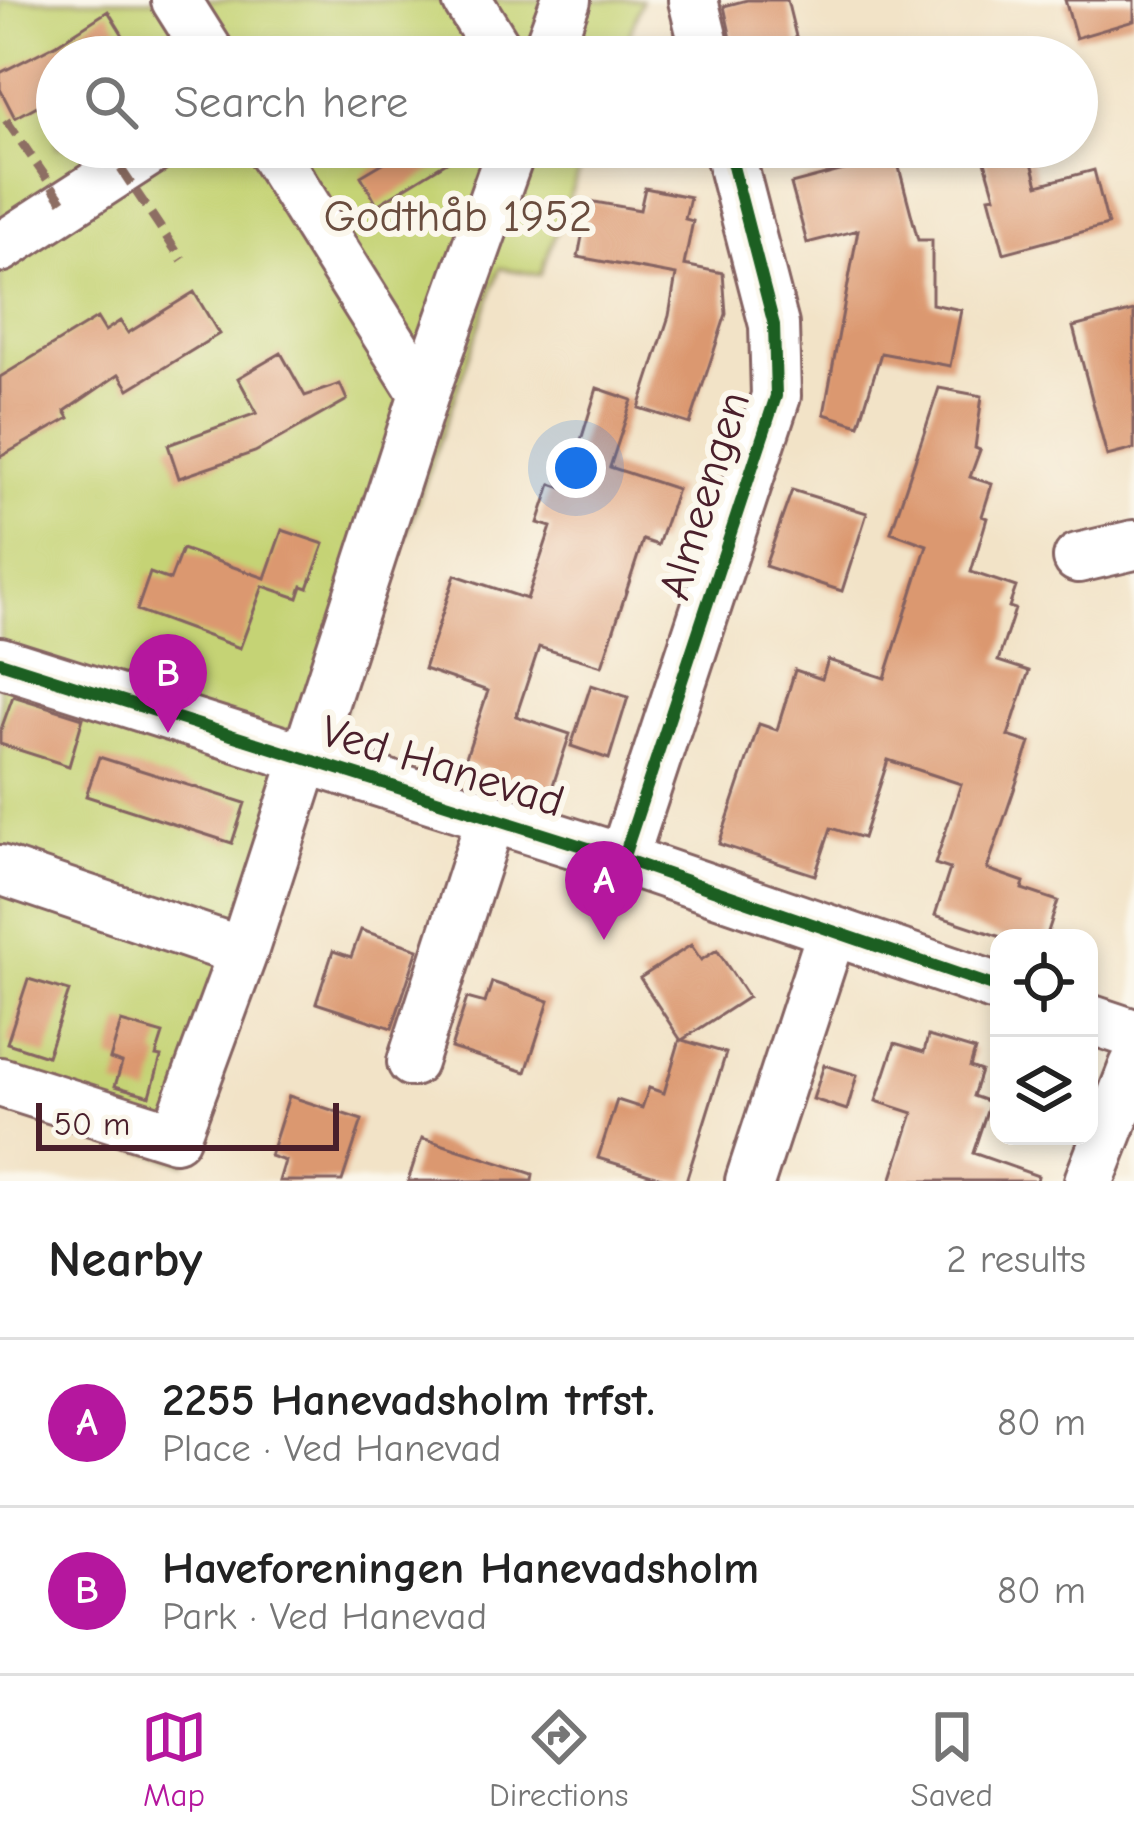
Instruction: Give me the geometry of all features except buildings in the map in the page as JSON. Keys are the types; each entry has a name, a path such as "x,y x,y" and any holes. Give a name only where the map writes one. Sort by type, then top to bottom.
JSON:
{"street":[{"path":"176,0 199,36"},
{"path":"466,0 489,36"},
{"path":"553,36 566,0"},
{"path":"693,0 701,36"},
{"path":"0,248 124,168"},
{"path":"282,168 424,394"},
{"name":"Ved Hanevad","path":"302,760 505,168"},
{"name":"Almeengen","path":"623,859 776,396 774,325 733,168"},
{"path":"1078,558 1134,544"},
{"name":"Ved Hanevad","path":"0,662 623,859 990,985"},
{"path":"0,1082 175,1137 243,952 302,760"},
{"name":"Ved Hanevad","path":"412,1062 491,818"},
{"path":"0,870 243,952"},
{"path":"750,1181 832,931"},
{"path":"1098,1021 1134,1034"},
{"path":"1107,1169 1134,1066"}],"green space":[{"name":"Godthåb 1952","path":"0,0 642,0 629,36 36,36 36,168 580,168 540,275 500,268 185,1164 0,1108"}],"marked path":[{"path":"6,120 36,163"},
{"path":"39,168 65,205"},
{"path":"121,169 182,260"}],"cycle path":[{"path":"623,859 776,396 774,325 733,168"},
{"path":"0,662 623,859 990,985"}],"place":[{"name":"Haveforeningen Hanevadsholm","path":"168,733"},
{"name":"2255 Hanevadsholm trfst.","path":"604,940"}]}
